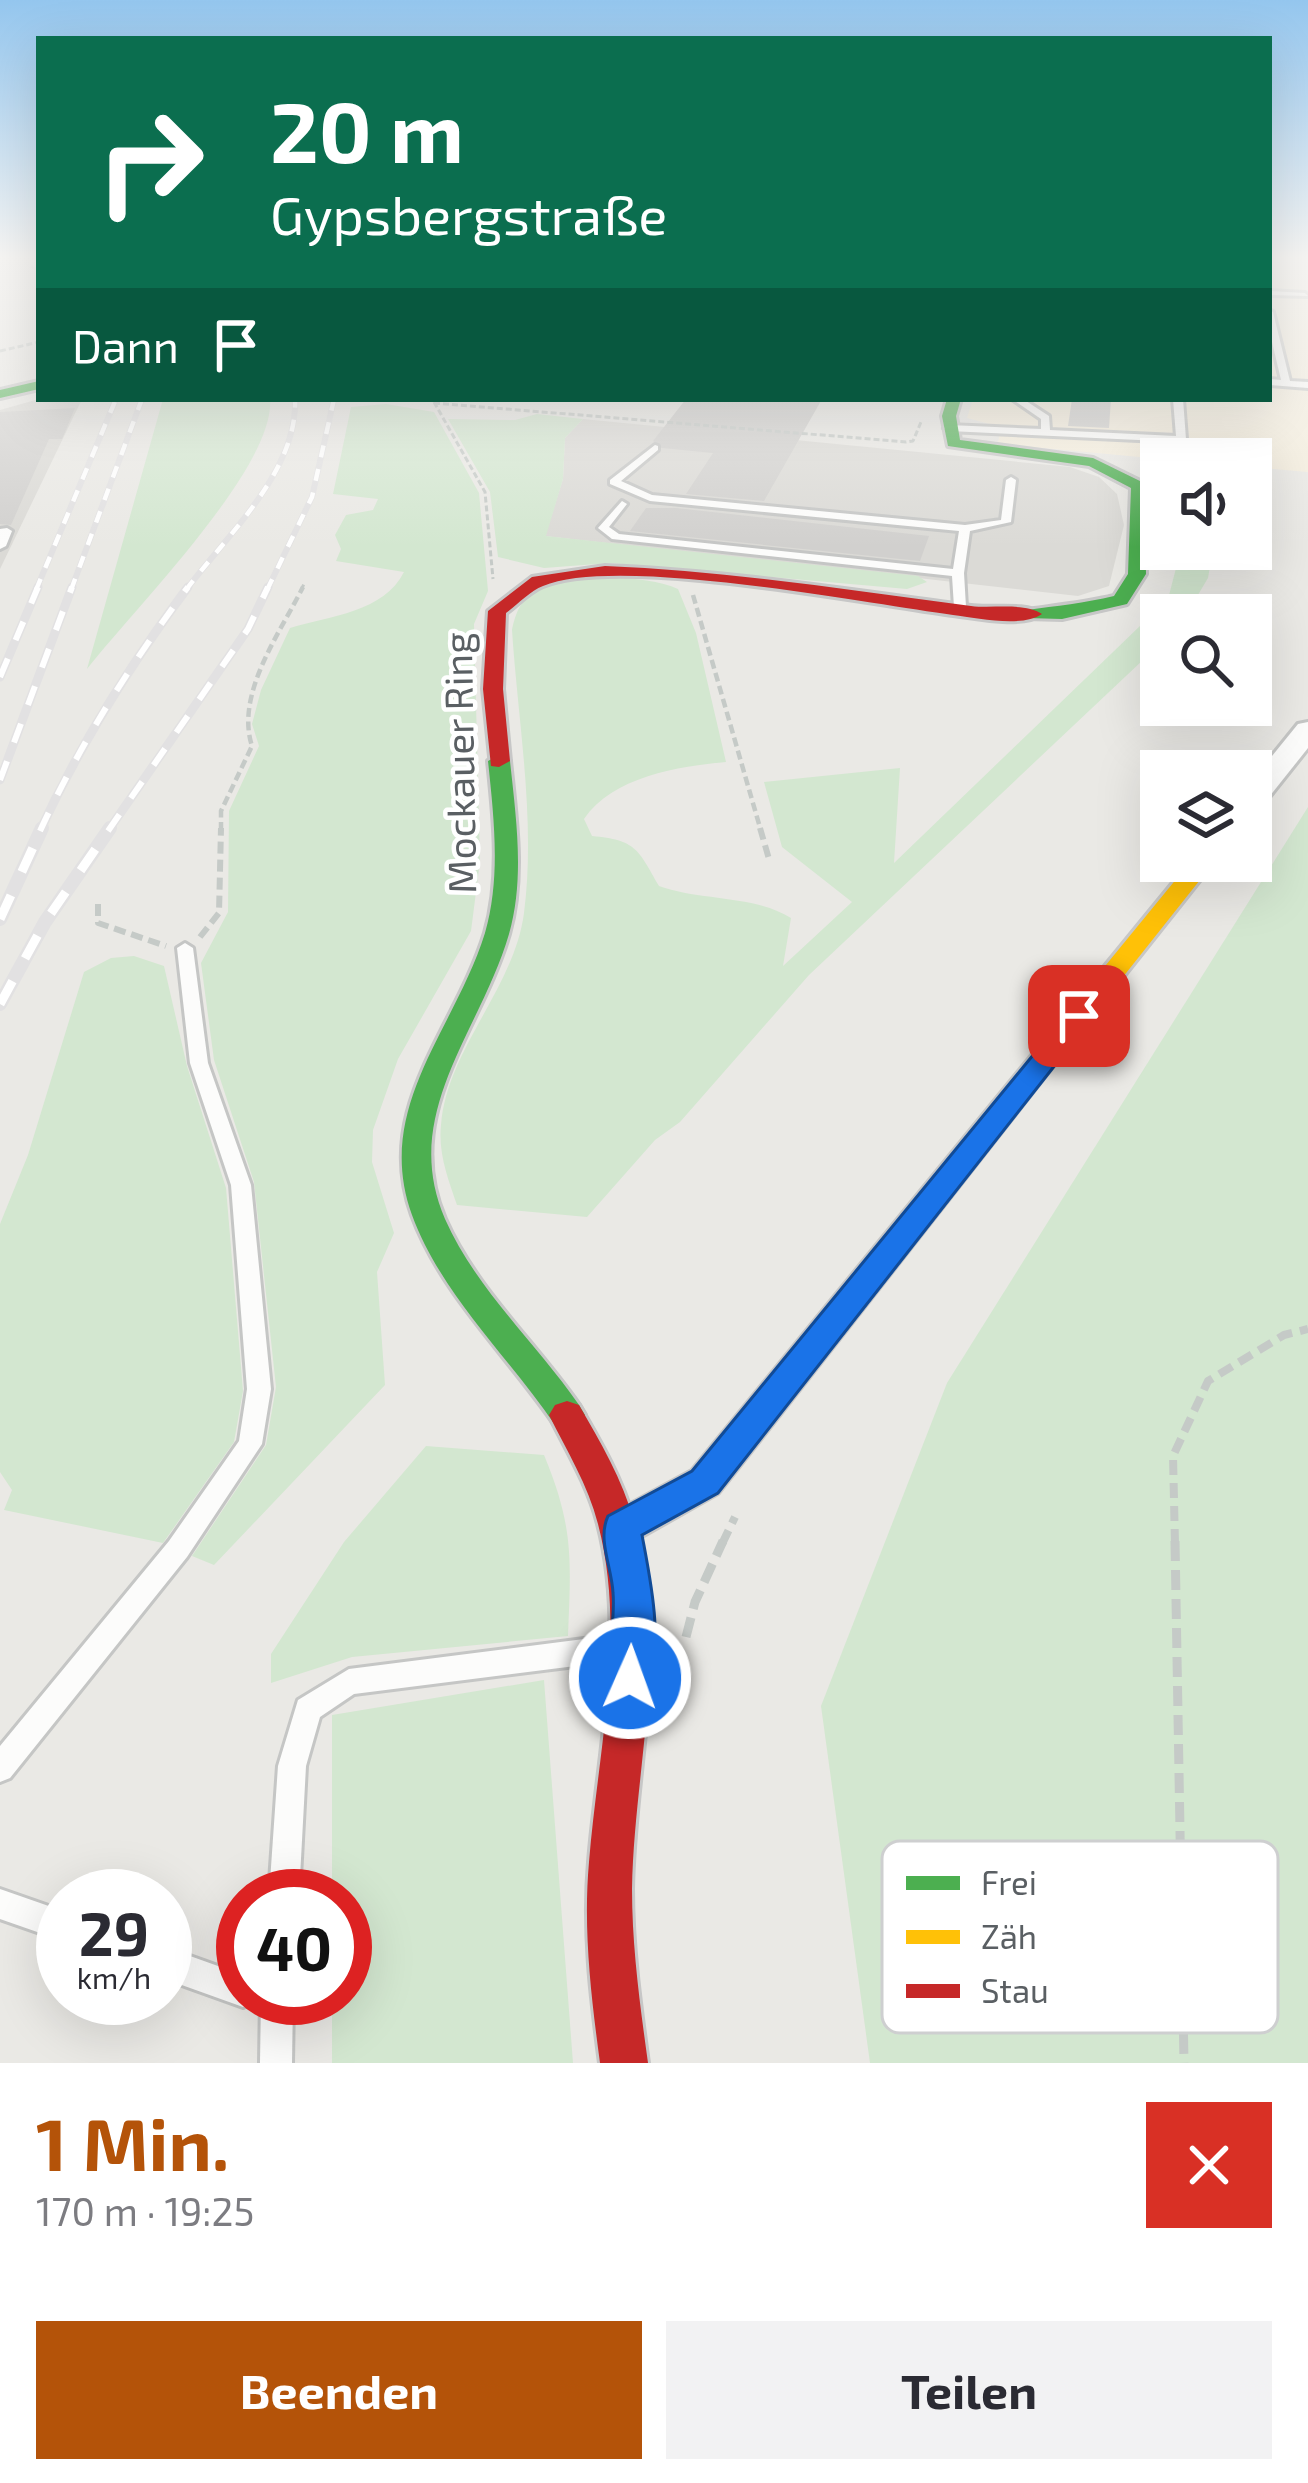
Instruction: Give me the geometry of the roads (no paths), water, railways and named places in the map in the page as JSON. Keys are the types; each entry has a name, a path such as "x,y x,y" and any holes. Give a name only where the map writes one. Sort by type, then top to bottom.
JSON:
{"main road":[{"path":"0,390 36,381"},
{"path":"937,421 952,402"},
{"name":"Mockauer Ring","path":"623,2063 609,1912 632,1646 633,1595 622,1528 577,1428 449,1256 426,1213 413,1166 411,1126 420,1093 479,977 502,910 505,862 494,631 504,599 555,576 667,574 1057,615 1106,608 1121,600 1138,574 1142,498 1128,476 1069,457 960,446 937,421"},
{"path":"622,1528 705,1482 1186,882"}],"street":[{"path":"1272,775 1308,730"}],"lane":[{"path":"1279,354 1286,384"},
{"path":"1272,382 1308,385"},
{"path":"1022,402 1046,418 1045,434"},
{"path":"937,421 1045,434 1181,439 1178,402"},
{"path":"655,448 614,482 650,498 965,528 1006,522 1012,480"},
{"path":"622,504 603,528 616,537 958,573"},
{"path":"960,607 963,585 958,573 965,528"},
{"path":"0,532 7,532 0,546"},
{"path":"0,1768 178,1549 250,1444 260,1389 241,1185 200,1063 184,948"},
{"path":"286,1869 292,1766 308,1709 349,1682 632,1646"},
{"path":"0,1904 36,1917"},
{"path":"274,2025 276,2063"}],"railway":[{"path":"36,590 115,402"},
{"path":"71,590 141,402"},
{"path":"186,590 273,477 293,426 295,402"},
{"path":"267,590 312,497 333,402"},
{"path":"0,677 38,587"},
{"path":"0,780 72,587"},
{"path":"40,831 108,705 188,587"},
{"path":"108,831 248,629 268,587"},
{"path":"0,919 42,828"},
{"path":"0,1004 45,922 110,828"}]}
